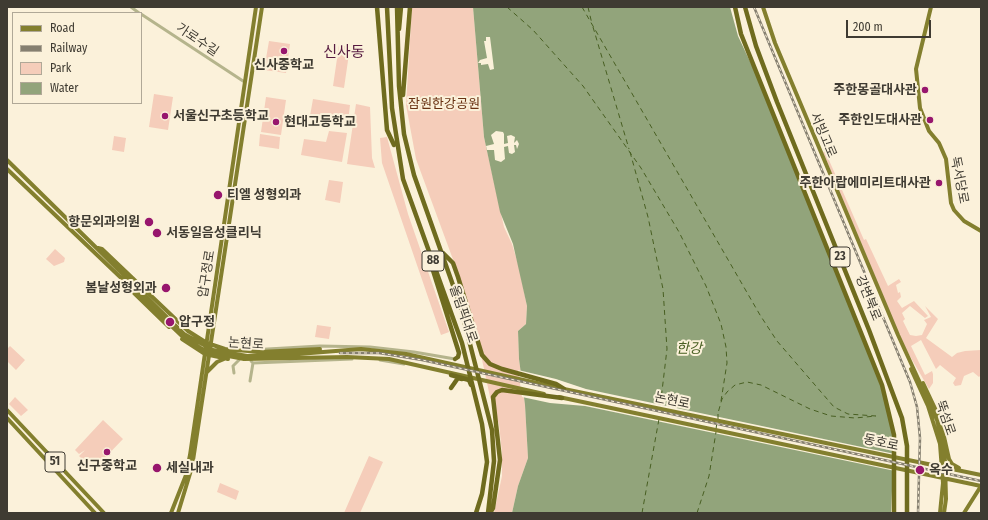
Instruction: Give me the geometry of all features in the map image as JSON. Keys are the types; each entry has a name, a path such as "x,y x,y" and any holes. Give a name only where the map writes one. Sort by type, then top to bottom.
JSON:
{"highway":[{"path":"377,7 387,130 398,153"},
{"name":"올림픽대로","path":"387,7 392,108 403,179 428,244 462,343 479,405 487,462 482,494 476,513"},
{"name":"올림픽대로","path":"396,7 404,134 414,175 442,251 471,345 492,430 494,461 489,513"},
{"path":"398,33 401,7"},
{"path":"402,107 410,7"},
{"name":"강변북로","path":"734,7 741,34 882,385 894,435 894,513"},
{"name":"강변북로","path":"745,7 756,46 777,102 869,330 902,418 907,446 907,513"},
{"path":"428,244 433,271 459,353 458,357 455,359"},
{"path":"442,251 452,264 482,355 490,364 502,369 556,384 564,389"},
{"path":"451,375 469,380"},
{"path":"451,388 458,378 469,380"},
{"path":"469,380 479,405"},
{"path":"489,513 493,508 500,460 493,397 497,392 502,390 562,398"}],"main road":[{"name":"압구정로","path":"209,344 244,82 256,7"},
{"name":"압구정로","path":"171,513 186,475 190,455 251,86 262,7"},
{"name":"서빙고로","path":"761,7 897,335"},
{"name":"독서당로","path":"931,7 916,69 920,108 929,131 943,152 954,210 964,222 981,231"},
{"path":"254,26 259,26"},
{"path":"244,82 251,86"},
{"name":"논현로","path":"7,160 183,337 202,349 219,355 244,359 325,357 374,358 417,365 586,404 778,444"},
{"name":"논현로","path":"7,169 98,251 184,334 213,350 247,356 298,354 340,350"},
{"name":"논현로","path":"98,251 102,249 188,331 209,344 225,349 260,352 375,350 431,360 564,389 776,432"},
{"name":"논현로","path":"98,251 96,255 175,333 207,355 224,359 252,362 325,357"},
{"path":"175,333 182,330 181,325"},
{"path":"181,338 182,333 188,331"},
{"name":"뚝섬로","path":"897,335 937,420 944,448 946,476 944,513"},
{"name":"뚝섬로","path":"897,335 928,406 940,444 942,483 940,513"},
{"name":"압구정로","path":"178,513 192,467 207,372 207,355"},
{"path":"207,372 217,362 224,359"},
{"path":"915,371 927,388 937,412 952,464 960,468 981,473"},
{"name":"51","path":"7,410 104,513"},
{"name":"51","path":"7,418 95,513"},
{"name":"동호로","path":"776,432 981,473"},
{"name":"동호로","path":"778,444 981,486"},
{"path":"964,513 981,486"}],"street":[{"name":"가로수길","path":"142,15 244,82"},
{"path":"242,350 320,346 370,347 455,359"},
{"path":"250,381 252,362 326,359 380,360 420,367 451,375"},
{"path":"234,372 233,366 239,360"}],"green space":[{"name":"잠원한강공원","path":"412,7 473,7 484,137 504,227 512,244 519,267 527,306 526,324 518,331 519,359 525,405 528,458 518,486 512,513 494,513 502,476 502,453 499,424 490,397 478,341 458,273 416,159 406,105"},
{"path":"269,41 290,44 286,73 264,70"},
{"path":"339,45 350,47 344,88 333,86"},
{"path":"154,94 173,97 168,130 149,127"},
{"path":"266,97 286,100 281,135 261,132"},
{"path":"313,99 350,105 348,122 310,116"},
{"path":"356,104 370,107 372,158 375,168 347,164"},
{"path":"329,131 347,133 342,162 301,155 304,139 326,142"},
{"path":"260,134 280,137 279,149 259,146"},
{"path":"114,136 126,138 124,152 112,150"},
{"path":"387,137 408,214 449,332 441,335 382,163 380,138"},
{"path":"825,151 864,240 866,239 888,286 899,279 901,282 896,285 898,293 900,292 901,297 897,301 902,308 914,301 928,316 925,318 910,306 902,313 905,319 903,321 910,335 922,335 927,324 924,320 931,317 925,306 938,319 926,338 952,357 957,353 965,351 981,350 981,375 979,377 973,372 964,376 961,385 955,386 953,383 956,378 940,365 936,369 921,340 911,346 925,375 932,371 933,383 929,389 904,346 823,152"},
{"path":"329,180 343,182 340,203 325,200"},
{"path":"55,249 65,258 64,262 54,266 46,259"},
{"path":"317,325 331,327 329,339 315,337"},
{"path":"10,346 25,360 16,370 7,361 7,349"},
{"path":"15,397 28,410 21,416 9,404"},
{"path":"103,420 123,439 99,464 96,461 90,467 79,456 85,450 79,454 75,450"},
{"path":"369,456 383,462 360,513 344,513"},
{"path":"220,483 239,491 236,500 217,492"}],"water":[{"name":"한강","path":"473,7 730,7 738,36 762,87 880,384 892,430 894,446 891,513 512,513 518,486 528,458 525,405 519,359 518,331 526,324 527,306 513,244 500,212 484,137"}],"pier":[{"path":"486,37 490,37 494,69 490,70 488,64 481,65 481,63 478,63 480,60 487,58 484,41 486,41"},
{"path":"496,131 503,132 504,144 508,143 507,136 511,135 515,137 514,143 517,140 519,144 517,149 516,145 514,145 515,152 512,154 509,153 508,146 504,147 505,159 501,162 495,160 494,150 487,150 486,146 494,144 491,135"},
{"path":"518,370 556,379 586,389 895,454 895,471 585,406 550,403 522,397"}],"ferry route":[{"path":"507,7 533,30 583,86 641,168 679,232 706,286 721,324 726,347 727,363 721,401"},
{"path":"582,7 760,315 777,341 834,407 848,414 876,416 855,418 831,416 810,409 761,385 747,382 735,385 727,392 722,399 718,413"},
{"path":"588,7 592,24"},
{"path":"593,27 629,149"},
{"path":"630,152 648,217 663,289 667,349 660,408"},
{"path":"718,412 718,419"},
{"path":"642,513 659,419"},
{"path":"716,429 717,422"},
{"path":"697,513 709,476 716,432"}],"railway":[{"path":"754,7 910,382 917,407 920,438 918,513"},
{"path":"340,353 379,353 422,360 981,481"}],"place":[{"name":"신사중학교","path":"284,51"},
{"name":"주한몽골대사관","path":"925,90"},
{"name":"서울신구초등학교","path":"165,116"},
{"name":"주한인도대사관","path":"930,120"},
{"name":"현대고등학교","path":"276,122"},
{"name":"주한아랍에미리트대사관","path":"939,183"},
{"name":"티엘 성형외과","path":"218,195"},
{"name":"항문외과의원","path":"149,222"},
{"name":"서동일음성클리닉","path":"157,233"},
{"name":"봄날성형외과","path":"166,288"},
{"name":"압구정","path":"170,322"},
{"name":"신구중학교","path":"107,452"},
{"name":"세실내과","path":"157,468"},
{"name":"옥수","path":"920,470"}],"district":[{"name":"신사동","path":"344,53"}]}
